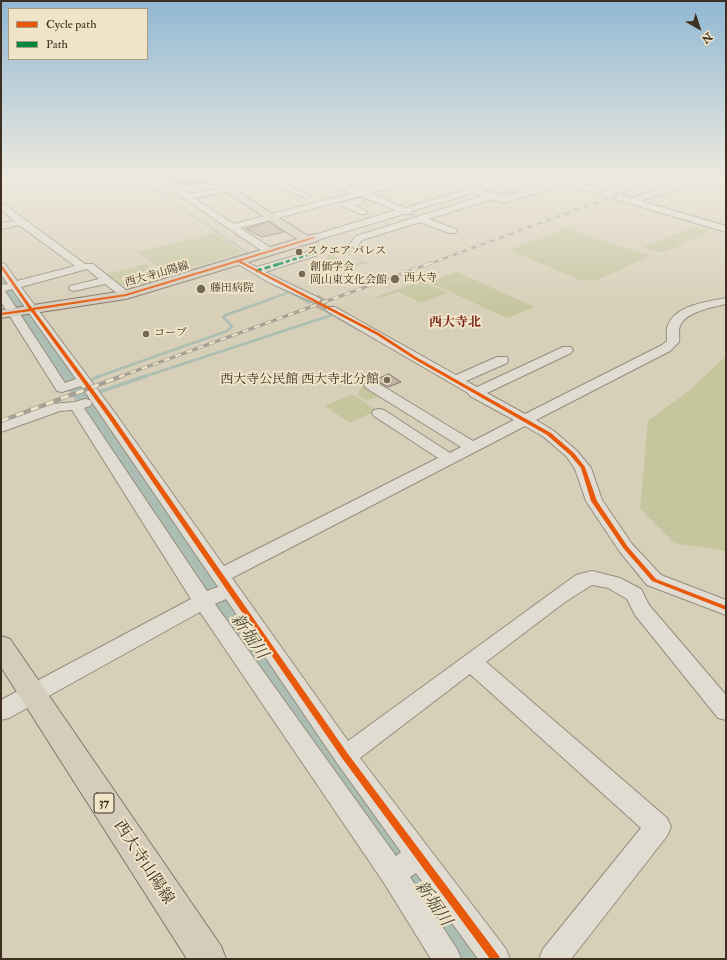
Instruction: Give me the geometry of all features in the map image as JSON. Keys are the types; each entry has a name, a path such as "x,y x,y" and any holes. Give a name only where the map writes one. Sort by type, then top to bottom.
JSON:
{"main road":[{"path":"282,221 310,239"},
{"name":"西大寺山陽線","path":"15,312 126,295 310,239"},
{"name":"西大寺山陽線","path":"1,646 208,959"}],"street":[{"path":"223,221 269,251"},
{"path":"232,227 256,221"},
{"path":"310,239 369,221"},
{"path":"354,245 359,238 413,221"},
{"path":"428,221 452,231"},
{"path":"698,221 726,229"},
{"path":"1,226 21,222 82,267"},
{"path":"256,271 314,253"},
{"path":"238,261 315,300"},
{"path":"1,266 15,312 76,384 95,400 91,415 168,543 218,591 345,756 406,864 447,959"},
{"path":"7,288 89,266 126,295"},
{"path":"74,288 107,280"},
{"path":"1,711 218,591 450,458 666,348 673,342 674,326 683,315 726,301"},
{"path":"331,309 378,334 415,358 549,434 576,459 583,468 594,501 626,548 654,580 726,608"},
{"path":"476,392 567,350"},
{"path":"455,381 502,360"},
{"path":"371,385 472,447"},
{"path":"1,428 58,407 91,415 188,534 218,591 406,864 496,959"},
{"path":"379,412 450,458"},
{"path":"168,543 188,534"},
{"path":"345,756 583,580 597,578 634,594 642,610 726,711"},
{"path":"634,594 635,590 642,584 654,580"},
{"path":"472,663 658,827 553,959"}],"green space":[{"path":"694,227 710,232 661,253 644,247"},
{"path":"566,228 650,256 595,281 580,280 509,250"},
{"path":"216,233 243,253 169,274 138,252"},
{"path":"344,249 353,251 348,253 362,259 357,261 357,257 345,252 335,253 333,256 341,261 354,262 345,265 347,266 363,261 368,263 351,267 339,267 330,262 327,257 328,254"},
{"path":"146,264 165,277 126,288 107,274"},
{"path":"457,272 535,307 507,318 429,282"},
{"path":"421,281 448,293 421,303 398,292 370,301 381,295"},
{"path":"726,356 726,551 674,543 640,509 648,421 690,390"},
{"path":"363,385 379,396 367,401 357,394"},
{"path":"352,394 377,410 350,423 325,406"}],"building":[{"path":"269,222 284,232 262,237 246,229"},
{"path":"389,374 401,382 388,387 377,381 380,380 378,379"}],"waterway":[{"path":"201,221 248,253 213,264"},
{"path":"122,289 124,290 139,287 216,263"},
{"name":"新堀川","path":"1,280 19,306"},
{"path":"278,286 289,292"},
{"path":"97,377 227,331 232,326 223,317 226,315 289,292"},
{"path":"289,292 309,303"},
{"path":"324,310 361,331"},
{"path":"145,376 332,315"},
{"name":"新堀川","path":"26,316 470,959"},
{"path":"93,379 100,376"},
{"path":"99,392 145,376"},
{"name":"新堀川","path":"81,397 87,396"}],"tunnel":[{"path":"315,300 331,309"}],"railway":[{"path":"429,264 546,221"},
{"path":"119,377 431,263"},
{"path":"1,421 122,376"}],"marked path":[{"path":"256,271 314,253"}],"cycle path":[{"path":"1,314 126,295 314,238"},
{"path":"238,261 378,334 415,358 549,434 572,454 583,468 594,501 626,548 654,580 726,608"},
{"path":"1,266 110,416 345,756 496,959"}],"place":[{"name":"スクエア パレス","path":"299,252"},
{"name":"創価学会 岡山東文化会館","path":"302,274"},
{"name":"西大寺","path":"395,279"},
{"name":"藤田病院","path":"201,289"},
{"name":"コープ","path":"146,334"},
{"name":"西大寺公民館 西大寺北分館","path":"387,380"}],"district":[{"name":"西大寺北","path":"455,323"}]}
